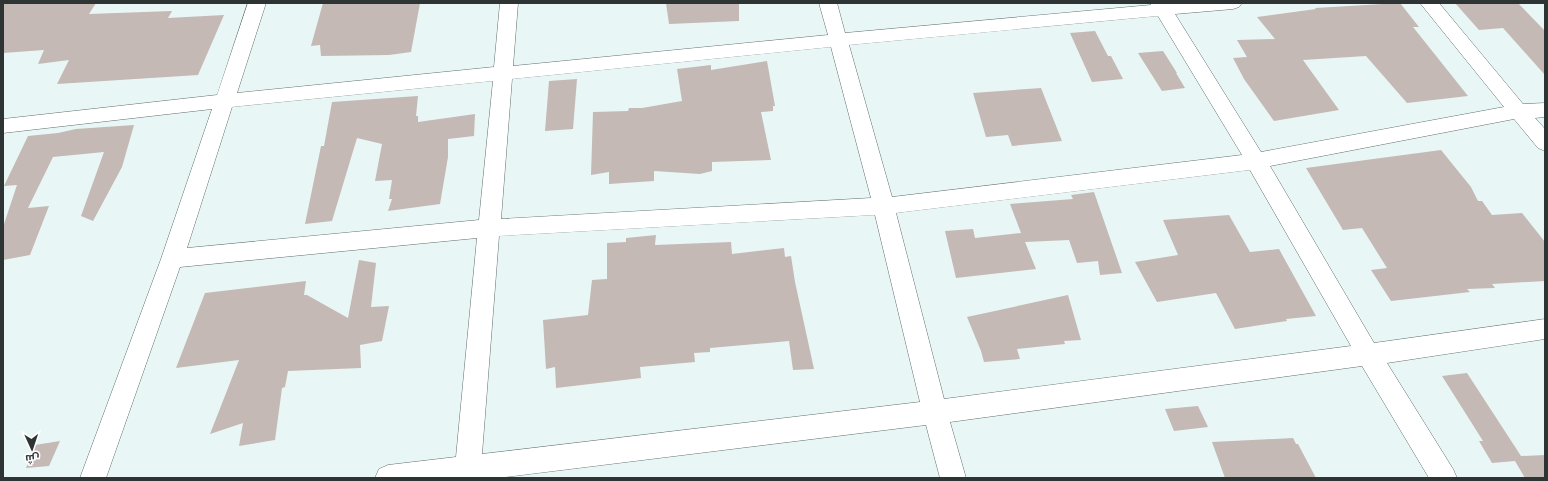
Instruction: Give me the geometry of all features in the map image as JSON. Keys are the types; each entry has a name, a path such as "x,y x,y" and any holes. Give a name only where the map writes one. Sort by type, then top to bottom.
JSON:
{"street":[{"path":"93,478 172,259 257,3"},
{"path":"467,473 509,3"},
{"path":"828,3 884,206 935,413 953,478"},
{"path":"3,126 224,101 1161,7 1233,3"},
{"path":"1429,3 1545,143"},
{"path":"1161,7 1256,161 1369,356 1444,478"},
{"path":"172,259 489,228 884,206 1256,161 1518,111 1545,110"},
{"path":"388,478 467,473 935,413 1369,356 1545,329"}],"building":[{"path":"3,3 96,3 89,14 172,11 168,18 224,15 198,75 57,84 69,60 38,64 44,50 3,53"},
{"path":"323,3 420,3 411,52 389,55 321,56 320,45 311,46"},
{"path":"666,3 739,3 739,21 669,24"},
{"path":"1400,3 1419,27 1413,27 1468,96 1407,103 1366,56 1303,60 1339,110 1274,121 1244,79 1233,58 1247,57 1237,40 1275,39 1257,17 1316,9 1315,8"},
{"path":"1455,3 1518,3 1545,31 1545,75 1503,28 1479,30"},
{"path":"1095,31 1108,56 1111,56 1123,79 1092,82 1070,33"},
{"path":"1163,51 1185,88 1162,91 1138,53"},
{"path":"767,61 775,106 773,106 773,111 761,112 771,160 712,162 712,171 700,174 654,171 654,181 609,184 609,172 591,175 593,112 628,111 629,108 642,108 682,101 677,69 711,65 711,70"},
{"path":"577,79 573,129 545,131 549,81"},
{"path":"1041,88 1062,141 1012,146 1008,135 986,137 973,93"},
{"path":"418,96 416,116 418,116 418,122 475,114 474,136 448,139 448,157 440,204 388,211 392,199 389,199 392,180 375,181 382,144 357,138 332,221 305,224 321,146 324,146 332,102"},
{"path":"134,125 122,167 93,221 81,216 104,152 53,157 28,208 49,206 30,255 3,260 3,227 17,185 4,186 28,136 58,133 76,129"},
{"path":"1441,150 1471,187 1478,201 1482,201 1492,215 1522,213 1545,242 1545,281 1492,284 1495,288 1467,289 1470,292 1391,301 1371,270 1387,268 1362,228 1343,230 1306,168"},
{"path":"1094,192 1122,273 1100,275 1098,261 1077,263 1069,240 1025,242 1036,269 956,278 945,231 973,229 975,238 1021,233 1010,204 1073,199 1071,195"},
{"path":"1229,215 1250,252 1279,249 1316,316 1286,319 1287,321 1235,329 1216,293 1157,302 1135,262 1178,255 1163,220"},
{"path":"656,235 655,245 731,242 732,254 784,248 785,257 791,256 795,282 814,369 793,370 789,341 710,348 710,352 694,353 695,362 640,367 641,378 556,388 555,367 546,369 543,320 588,315 592,280 607,279 607,243 626,242 626,238"},
{"path":"359,260 376,263 371,307 389,306 382,341 360,345 361,368 288,371 285,387 282,388 275,440 239,446 243,423 210,434 239,360 176,368 205,293 306,281 304,295 307,295 348,318"},
{"path":"1068,295 1081,340 1064,341 1065,344 1017,349 1020,359 984,362 967,317"},
{"path":"1467,373 1521,456 1545,455 1545,478 1525,478 1515,461 1492,463 1479,441 1483,441 1442,376"},
{"path":"1198,406 1208,427 1174,431 1165,409"},
{"path":"1293,438 1296,444 1298,444 1316,478 1225,478 1212,442"},
{"path":"60,441 49,466 26,468 35,445"}]}
